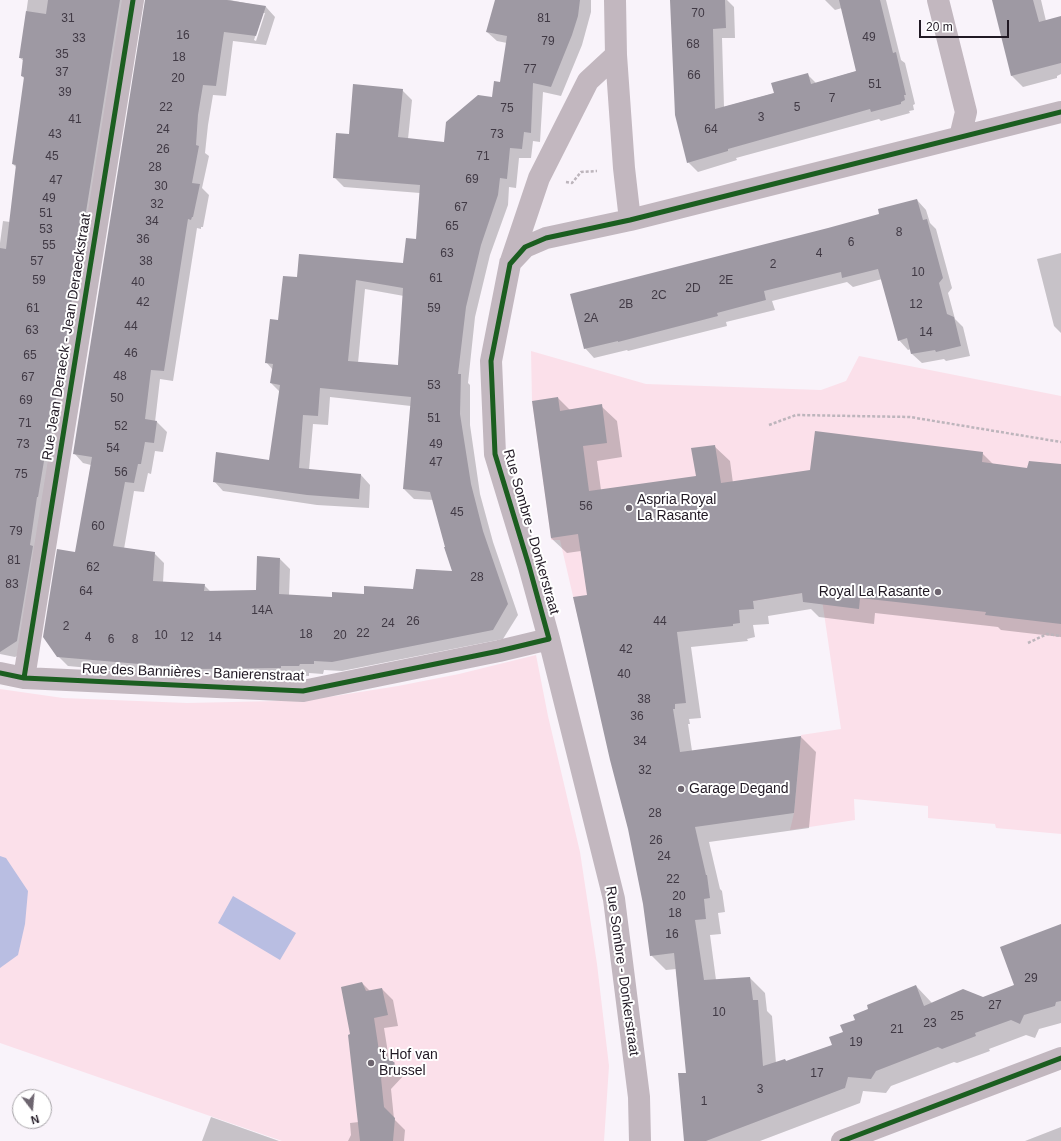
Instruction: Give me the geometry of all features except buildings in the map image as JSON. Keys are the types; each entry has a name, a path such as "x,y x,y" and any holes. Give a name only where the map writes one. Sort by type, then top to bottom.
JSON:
{"street":[{"name":"Rue Jean Deraeck - Jean Deraeckstraat","path":"24,678 133,0"},
{"path":"615,0 616,55 624,168 630,220"},
{"path":"938,0 966,112 960,137"},
{"name":"Rue Sombre - Donkerstraat","path":"616,55 588,81 540,178 510,264 490,361 495,454 529,566 549,639 614,899 639,1097 640,1141"},
{"path":"510,264 525,247 546,238 630,220 1061,112"},
{"name":"Rue des Bannières - Banierenstraat","path":"0,673 24,678 303,691 549,639"},
{"path":"842,1141 1061,1058"}],"path":[{"path":"565,182 572,183 581,172 602,170"},
{"path":"769,426 796,415 910,417 1061,442"},
{"path":"1028,643 1047,634 1061,636"}],"shaded area":[{"name":"Royal La Rasante","path":"531,351 646,384 821,390 846,381 859,356 1061,396 1061,834 996,828 995,824 928,818 928,806 854,799 855,820 790,830 794,813 801,735 841,729 821,593 802,593 753,601 579,622 560,540 551,540 532,401"},
{"name":"'t Hof van Brussel","path":"536,655 548,716 580,852 597,964 609,1066 604,1141 282,1141 0,1043 0,689 63,698 187,703 277,701 335,696 398,686 459,674"}],"water":[{"path":"0,856 6,858 28,891 25,924 18,955 0,968"},
{"path":"233,896 296,933 280,960 218,923"}],"cycle path":[{"path":"24,678 133,0"},
{"path":"0,673 24,678 303,691 499,651 549,639 529,566 495,454 491,361 510,264 525,247 546,238 630,220 1061,112"},
{"path":"842,1141 1061,1058"}],"place":[{"name":"Aspria Royal La Rasante","path":"629,508"},
{"name":"Royal La Rasante","path":"938,592"},
{"name":"Garage Degand","path":"681,789"},
{"name":"'t Hof van Brussel","path":"371,1063"}]}
